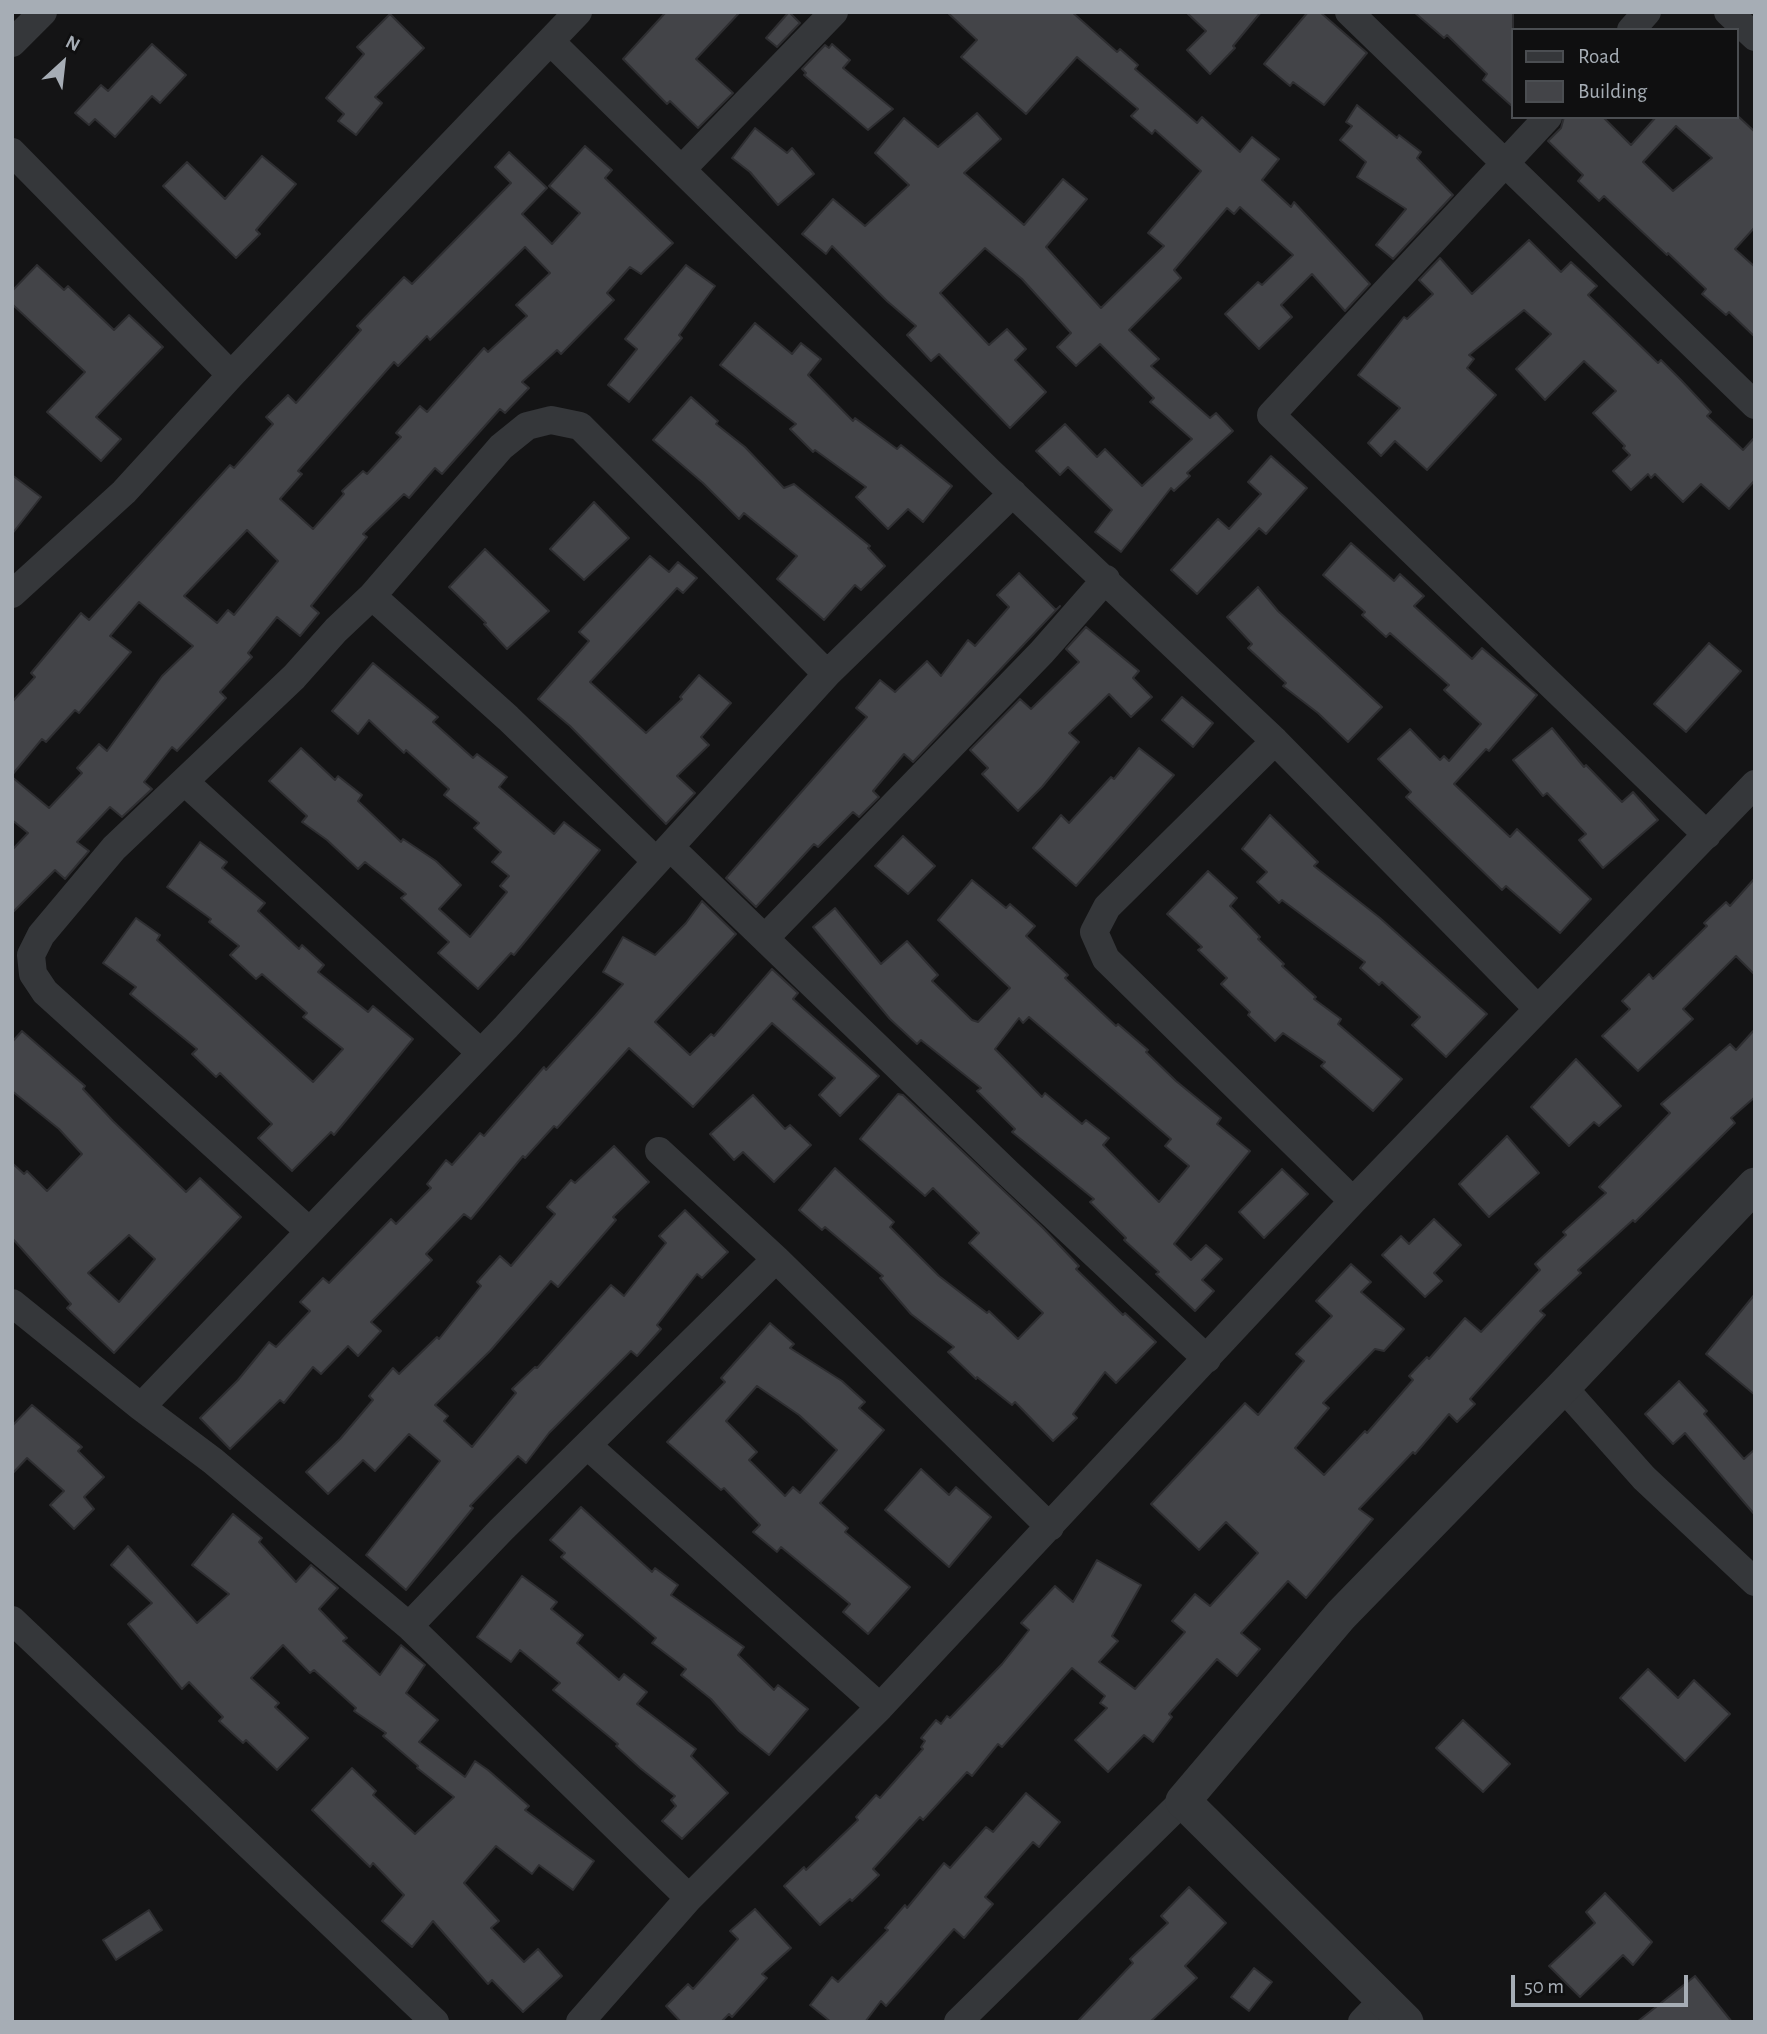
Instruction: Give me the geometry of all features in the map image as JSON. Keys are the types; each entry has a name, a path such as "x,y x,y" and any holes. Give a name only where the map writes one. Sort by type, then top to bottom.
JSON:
{"street":[{"path":"12,43 43,12"},
{"path":"12,594 124,492 231,375 578,12"},
{"path":"682,169 834,12"},
{"path":"1349,12 1755,405"},
{"path":"1633,28 1647,12"},
{"path":"1728,12 1755,37"},
{"path":"551,42 1013,493 1275,741 1537,1008"},
{"path":"1546,119 1270,415 1707,835"},
{"path":"12,152 231,375"},
{"path":"309,1231 45,992 33,974 31,955 41,935 114,848 186,783 372,596 501,447 527,426 551,420 580,426 827,674"},
{"path":"141,1407 480,1052 827,674 1013,493"},
{"path":"765,937 1042,652 1106,579"},
{"path":"372,596 664,854 765,937 1008,1173 1208,1359"},
{"path":"1275,741 1107,907 1094,932 1106,959 1353,1201"},
{"path":"186,783 480,1052"},
{"path":"580,2022 689,1898 880,1707 1353,1201 1755,784"},
{"path":"659,1151 776,1259 1050,1527"},
{"path":"958,2022 1183,1801 1341,1615 1563,1388 1755,1185"},
{"path":"409,1626 501,1530 776,1259"},
{"path":"12,1303 141,1407 224,1469 409,1626 689,1898"},
{"path":"1563,1388 1644,1478 1755,1582"},
{"path":"588,1446 880,1707"},
{"path":"12,1620 435,2022"},
{"path":"1183,1801 1384,2014"}],"building":[{"path":"666,12 740,12 696,59 733,93 698,128 670,101 667,104 623,59"},
{"path":"789,12 800,23 777,47 766,38"},
{"path":"947,12 1072,12 1117,52 1120,49 1138,65 1135,69 1197,123 1202,117 1240,152 1252,137 1279,159 1262,180 1291,207 1294,202 1370,284 1345,311 1312,274 1281,305 1292,317 1259,349 1225,314 1258,282 1262,285 1293,255 1240,207 1234,214 1227,208 1174,270 1181,278 1129,330 1159,359 1151,366 1210,418 1216,413 1233,431 1187,473 1190,476 1174,491 1171,488 1121,552 1095,532 1112,510 1068,467 1060,475 1036,451 1065,424 1097,457 1105,449 1142,486 1192,439 1150,402 1154,398 1100,344 1076,366 1057,347 1071,333 1022,279 985,248 940,293 989,345 1007,329 1026,349 1015,360 1046,392 1010,428 939,354 931,361 907,335 916,326 832,246 826,254 802,234 833,199 865,226 909,185 875,153 904,118 938,147 977,113 1001,139 964,173 1024,225 1063,179 1087,199 1046,247 1101,308 1164,246 1148,233 1201,171 1155,130 1152,134 1131,116 1138,109 1077,57 1026,114 961,57 977,40"},
{"path":"1186,12 1261,12 1233,46 1235,48 1210,74 1187,50 1206,31"},
{"path":"1308,12 1320,12 1367,53 1324,105 1293,82 1290,86 1264,64"},
{"path":"1414,12 1513,12 1512,106 1483,80 1487,74 1447,35 1444,38"},
{"path":"390,14 424,48 375,97 382,103 356,135 338,121 344,114 326,98 364,54 357,47"},
{"path":"152,44 186,75 160,103 152,96 115,137 95,119 89,125 75,113 101,85 108,91"},
{"path":"832,44 850,60 843,68 893,109 868,130 804,75 806,73 802,69 825,45 829,48"},
{"path":"1357,105 1397,138 1399,135 1421,152 1417,158 1453,195 1393,259 1376,245 1406,209 1357,177 1366,162 1340,140 1352,126 1346,122"},
{"path":"1739,117 1755,132 1755,227 1735,249 1755,267 1755,337 1729,312 1726,315 1702,294 1706,289 1604,196 1599,201 1578,181 1583,175 1548,141 1561,128 1563,119 1605,119 1631,145 1654,119","holes":["1676,126 1712,158 1673,191 1643,162"]},
{"path":"755,128 787,153 792,148 814,174 778,205 750,172 732,158"},
{"path":"585,146 612,170 605,178 673,243 641,274 630,267 607,293 614,300 561,354 557,350 522,382 529,388 505,413 500,409 442,474 435,468 409,498 404,494 363,534 367,537 311,606 319,613 300,636 277,617 248,653 252,657 220,692 226,698 177,751 172,747 144,782 152,789 122,817 110,807 77,842 89,851 65,879 55,870 12,913 12,850 28,833 12,820 12,777 49,808 82,773 77,768 99,744 107,751 162,676 193,646 139,602 110,636 131,652 79,713 75,710 46,742 42,739 12,775 12,702 35,677 31,673 81,613 89,620 230,465 234,468 273,424 266,417 288,395 296,403 361,330 357,326 404,277 412,284 511,183 495,167 509,152 547,188 522,214 552,244 580,213 549,186","holes":["525,247 550,273 516,305 527,316 488,352 484,348 427,412 420,406 396,433 401,437 367,474 363,471 342,491 344,494 313,529 280,499 302,474 298,471 394,362 398,366 427,336 430,340","247,530 278,561 234,615 228,610 217,623 184,596"]},
{"path":"262,156 296,184 256,230 260,234 236,258 163,186 187,162 225,199"},
{"path":"1529,240 1561,272 1571,262 1597,286 1588,295 1658,363 1661,360 1681,380 1711,412 1707,416 1743,450 1755,437 1755,480 1729,509 1701,484 1683,502 1655,474 1651,478 1648,474 1631,490 1613,471 1630,455 1623,448 1625,446 1593,413 1616,391 1584,361 1545,400 1516,369 1551,334 1524,310 1469,355 1474,359 1467,368 1496,395 1427,470 1395,441 1381,456 1368,443 1400,408 1358,375 1404,317 1407,319 1433,294 1419,280 1440,258 1472,294"},
{"path":"37,265 64,290 68,286 114,330 129,315 163,347 96,417 121,439 101,461 47,412 85,372 12,304 12,291"},
{"path":"686,265 715,286 679,335 682,338 629,402 608,385 637,349 625,339"},
{"path":"755,323 792,354 801,343 821,359 808,375 853,421 855,418 897,449 901,445 952,486 923,522 908,509 888,529 856,497 866,487 815,450 813,452 790,429 796,424 720,365"},
{"path":"691,397 784,488 794,484 870,546 868,548 885,566 861,590 855,585 824,620 777,579 797,556 744,513 739,519 703,483 653,440"},
{"path":"1271,456 1307,488 1266,534 1259,528 1197,594 1171,570 1218,519 1229,529 1261,494 1248,482"},
{"path":"12,475 41,497 12,534"},
{"path":"594,502 629,538 584,580 550,549"},
{"path":"1351,543 1394,581 1400,574 1424,596 1414,606 1472,659 1482,648 1537,695 1489,751 1486,749 1454,784 1510,837 1517,829 1591,899 1560,933 1506,886 1502,890 1406,797 1411,792 1378,759 1410,729 1440,760 1444,756 1449,761 1481,724 1444,690 1449,685 1390,633 1386,637 1362,615 1365,612 1323,575"},
{"path":"485,549 549,611 507,649 484,624 486,623 449,587"},
{"path":"650,556 669,572 678,562 697,578 683,593 677,588 590,682 646,733 682,699 680,697 699,675 731,703 701,737 709,745 677,776 695,793 666,824 570,726 538,699 589,641 579,632"},
{"path":"1019,573 1056,610 1060,606 913,762 904,754 873,791 879,797 859,817 853,812 818,847 814,844 756,907 726,878 867,717 856,708 880,680 895,692 927,661 941,676 968,640 975,646 1009,607 997,595"},
{"path":"1258,587 1278,611 1382,707 1348,742 1318,713 1283,686 1286,683 1248,648 1252,644 1227,617"},
{"path":"1086,627 1139,671 1133,678 1152,697 1131,717 1109,694 1069,733 1079,742 1018,811 982,774 988,768 970,750 1020,699 1031,709 1079,662 1066,649"},
{"path":"1709,643 1741,671 1686,732 1654,704"},
{"path":"373,663 438,717 433,722 473,758 477,754 507,777 499,787 554,834 564,822 600,850 514,955 511,953 478,989 438,953 449,942 401,898 406,894 365,862 358,869 327,840 302,822 307,816 269,781 301,748 335,780 338,776 362,795 358,801 401,842 403,839 436,861 461,885 439,909 470,937 507,892 500,886 509,876 492,862 501,852 474,828 479,823 444,795 449,789 406,750 404,753 369,720 358,734 332,711"},
{"path":"1182,697 1213,723 1193,747 1162,720"},
{"path":"1552,728 1584,767 1586,765 1622,802 1633,792 1658,820 1603,868 1579,840 1586,834 1547,793 1543,796 1513,760"},
{"path":"1139,748 1174,775 1076,886 1033,848 1061,815 1069,823 1111,777 1114,779"},
{"path":"1270,815 1318,862 1314,866 1380,918 1487,1014 1446,1057 1412,1025 1420,1017 1382,982 1379,985 1360,968 1365,962 1282,900 1279,903 1257,882 1267,872 1242,849"},
{"path":"903,836 935,866 908,894 875,866"},
{"path":"200,842 227,862 222,868 265,903 258,911 299,949 302,945 324,965 318,972 368,1012 373,1006 413,1039 334,1135 331,1132 292,1171 258,1138 272,1124 220,1073 216,1077 192,1054 197,1049 130,994 136,987 103,963 136,918 160,935 157,940 313,1082 343,1049 303,1017 307,1013 262,974 256,979 230,955 239,946 209,922 211,919 167,887"},
{"path":"1208,871 1237,898 1230,906 1284,964 1282,966 1316,997 1314,999 1341,1019 1338,1024 1402,1079 1373,1111 1321,1066 1325,1062 1283,1033 1275,1041 1221,984 1227,978 1198,950 1202,947 1167,914"},
{"path":"1755,878 1755,975 1736,956 1683,1009 1693,1019 1638,1071 1602,1036 1630,1009 1622,1001 1649,974 1653,979 1707,926 1704,923 1726,902 1730,906"},
{"path":"972,880 1006,908 1010,904 1035,926 1026,936 1068,975 1065,978 1116,1026 1118,1024 1148,1050 1146,1052 1176,1081 1221,1118 1217,1124 1250,1151 1174,1244 1191,1260 1206,1245 1222,1259 1202,1280 1214,1291 1195,1311 1156,1274 1159,1272 1124,1240 1126,1238 1090,1202 1094,1199 1012,1132 1015,1129 977,1091 981,1088 921,1040 917,1044 890,1019 813,927 835,908 881,964 907,941 938,975 932,981 972,1020 978,1022 1010,988 938,920","holes":["1029,1017 1171,1139 1165,1146 1189,1166 1159,1202 1103,1145 1109,1138 1086,1120 1082,1124 1045,1093 1042,1097 995,1049 1019,1018 1023,1023"]},
{"path":"702,901 736,934 655,1022 690,1055 711,1034 714,1036 772,969 798,993 793,999 879,1076 840,1116 819,1095 835,1078 772,1023 693,1107 629,1048 557,1128 554,1126 525,1158 523,1156 471,1219 464,1214 426,1254 432,1260 371,1322 381,1331 358,1356 348,1346 321,1374 313,1367 284,1403 280,1400 230,1449 200,1418 238,1380 269,1342 276,1347 310,1311 300,1302 323,1278 329,1283 391,1219 396,1224 431,1188 427,1184 446,1160 452,1165 480,1133 484,1136 544,1067 546,1070 595,1016 623,984 603,972 623,937 655,955 686,923"},
{"path":"1755,1029 1755,1097 1731,1118 1735,1123 1635,1222 1633,1220 1578,1270 1581,1273 1540,1311 1545,1315 1470,1399 1475,1404 1457,1422 1449,1414 1415,1454 1413,1452 1359,1509 1373,1519 1306,1598 1288,1581 1241,1633 1260,1649 1237,1676 1217,1659 1169,1714 1172,1717 1153,1742 1144,1735 1108,1772 1075,1740 1107,1708 1100,1703 1105,1696 1072,1668 1002,1747 998,1744 972,1776 967,1772 923,1820 920,1817 873,1869 879,1875 852,1901 850,1899 820,1925 784,1886 804,1867 806,1870 858,1820 856,1817 876,1795 880,1798 923,1749 921,1747 925,1741 921,1738 936,1720 941,1724 947,1716 950,1718 1002,1664 1029,1630 1021,1623 1055,1586 1073,1602 1097,1560 1141,1585 1112,1636 1118,1641 1099,1662 1135,1689 1185,1632 1172,1621 1195,1594 1210,1606 1258,1553 1226,1522 1199,1550 1151,1504 1245,1403 1258,1415 1304,1361 1296,1354 1332,1316 1316,1301 1351,1264 1371,1282 1361,1292 1404,1329 1384,1351 1375,1349 1323,1403 1329,1408 1295,1448 1324,1475 1365,1431 1367,1433 1413,1380 1409,1376 1427,1357 1429,1359 1465,1318 1481,1332 1540,1270 1535,1264 1566,1235 1563,1232 1606,1193 1599,1187 1670,1113 1661,1104 1730,1044 1736,1050"},
{"path":"22,1031 85,1086 83,1089 113,1121 186,1192 200,1178 241,1217 114,1353 67,1308 71,1304 12,1238 12,1163 24,1174 27,1171 47,1191 82,1154 59,1129 12,1091 12,1042","holes":["129,1235 155,1259 119,1302 88,1273"]},
{"path":"1576,1059 1621,1106 1599,1126 1594,1122 1569,1146 1531,1107"},
{"path":"898,1094 903,1095 1043,1228 1079,1266 1076,1269 1123,1315 1125,1313 1156,1342 1116,1383 1105,1372 1073,1414 1077,1418 1053,1441 1015,1402 1012,1405 977,1377 976,1379 948,1352 954,1347 911,1314 880,1278 883,1276 825,1227 822,1230 799,1210 835,1168 894,1222 890,1227 939,1276 987,1313 989,1311 1018,1339 1043,1313 969,1243 979,1233 933,1188 925,1196 860,1139"},
{"path":"753,1095 785,1129 790,1125 811,1145 774,1182 743,1152 734,1160 710,1134"},
{"path":"1507,1136 1539,1173 1489,1217 1459,1184"},
{"path":"614,1146 649,1182 613,1217 616,1220 558,1287 551,1281 490,1351 435,1405 448,1416 444,1421 472,1447 516,1393 512,1389 537,1368 611,1285 624,1296 666,1243 659,1236 685,1210 728,1252 702,1278 697,1274 657,1325 661,1329 637,1356 631,1351 549,1433 526,1463 518,1456 470,1506 473,1508 406,1590 366,1555 440,1461 409,1434 375,1471 363,1460 328,1494 306,1472 340,1439 373,1400 369,1396 393,1368 399,1374 437,1337 439,1339 481,1286 477,1282 500,1256 511,1266 555,1214 547,1207 571,1180 575,1183"},
{"path":"1282,1169 1308,1194 1264,1238 1239,1212"},
{"path":"1434,1219 1461,1245 1434,1273 1442,1281 1425,1297 1382,1255 1401,1236 1409,1244"},
{"path":"1755,1294 1755,1395 1706,1354"},
{"path":"770,1323 794,1344 790,1348 842,1381 865,1402 859,1408 884,1430 820,1503 848,1528 845,1532 910,1587 868,1634 843,1612 850,1604 781,1547 777,1552 753,1532 760,1525 724,1488 721,1490 667,1442 725,1382 721,1378","holes":["757,1386 799,1415 837,1450 800,1493 793,1487 785,1496 749,1460 757,1452 726,1421"]},
{"path":"1679,1381 1707,1411 1704,1414 1744,1459 1755,1449 1755,1515 1685,1433 1673,1444 1645,1414"},
{"path":"32,1405 82,1447 78,1451 104,1477 84,1497 94,1509 74,1529 50,1505 64,1491 27,1458 12,1474 12,1426"},
{"path":"921,1469 949,1495 956,1487 991,1517 949,1567 885,1510"},
{"path":"581,1507 652,1572 655,1568 678,1585 671,1595 744,1647 738,1655 774,1690 778,1685 808,1709 769,1755 739,1731 711,1699 681,1675 686,1669 652,1643 656,1638 561,1557 565,1553 550,1540"},
{"path":"233,1514 262,1538 259,1542 296,1582 311,1565 338,1588 319,1609 347,1638 343,1641 380,1675 401,1645 425,1665 406,1693 438,1720 419,1742 465,1777 475,1761 529,1806 525,1810 594,1861 573,1890 539,1865 532,1874 496,1846 464,1883 499,1921 491,1928 524,1962 538,1949 562,1976 523,2012 492,1980 488,1984 433,1921 412,1947 382,1921 404,1895 373,1863 370,1867 312,1810 352,1768 376,1791 373,1795 415,1834 454,1797 417,1768 418,1766 383,1736 386,1733 354,1711 356,1708 314,1670 310,1673 283,1645 251,1678 279,1703 275,1707 308,1738 277,1770 246,1740 243,1743 219,1721 223,1717 189,1682 182,1689 128,1624 152,1603 111,1565 128,1546 197,1623 229,1594 192,1565"},
{"path":"522,1576 557,1602 551,1609 583,1635 577,1643 619,1680 624,1674 647,1692 637,1704 696,1749 691,1756 728,1793 682,1839 662,1821 676,1806 671,1800 675,1796 553,1690 560,1683 520,1650 511,1662 477,1637"},
{"path":"1648,1669 1678,1698 1694,1680 1730,1714 1685,1761 1620,1698"},
{"path":"1463,1720 1510,1764 1483,1792 1436,1748"},
{"path":"1026,1793 1060,1822 1039,1847 1033,1842 985,1897 993,1904 964,1938 954,1929 886,2006 881,2001 865,2022 831,2022 810,2005 832,1977 838,1982 888,1930 885,1928 905,1905 907,1908 944,1863 950,1868 986,1827 993,1832"},
{"path":"1189,1887 1226,1923 1185,1966 1197,1978 1150,2022 1077,2022 1133,1963 1130,1959 1168,1923 1161,1916"},
{"path":"1605,1893 1652,1942 1633,1965 1623,1955 1580,1997 1549,1966 1595,1923 1586,1912"},
{"path":"755,1909 791,1948 762,1974 767,1978 732,2017 729,2014 721,2022 681,2022 666,2006 688,1984 693,1989 738,1939 730,1931"},
{"path":"149,1910 162,1930 116,1960 103,1940"},
{"path":"1254,1968 1272,1982 1249,2011 1231,1997"},
{"path":"1695,1976 1732,2022 1637,2022"}]}
